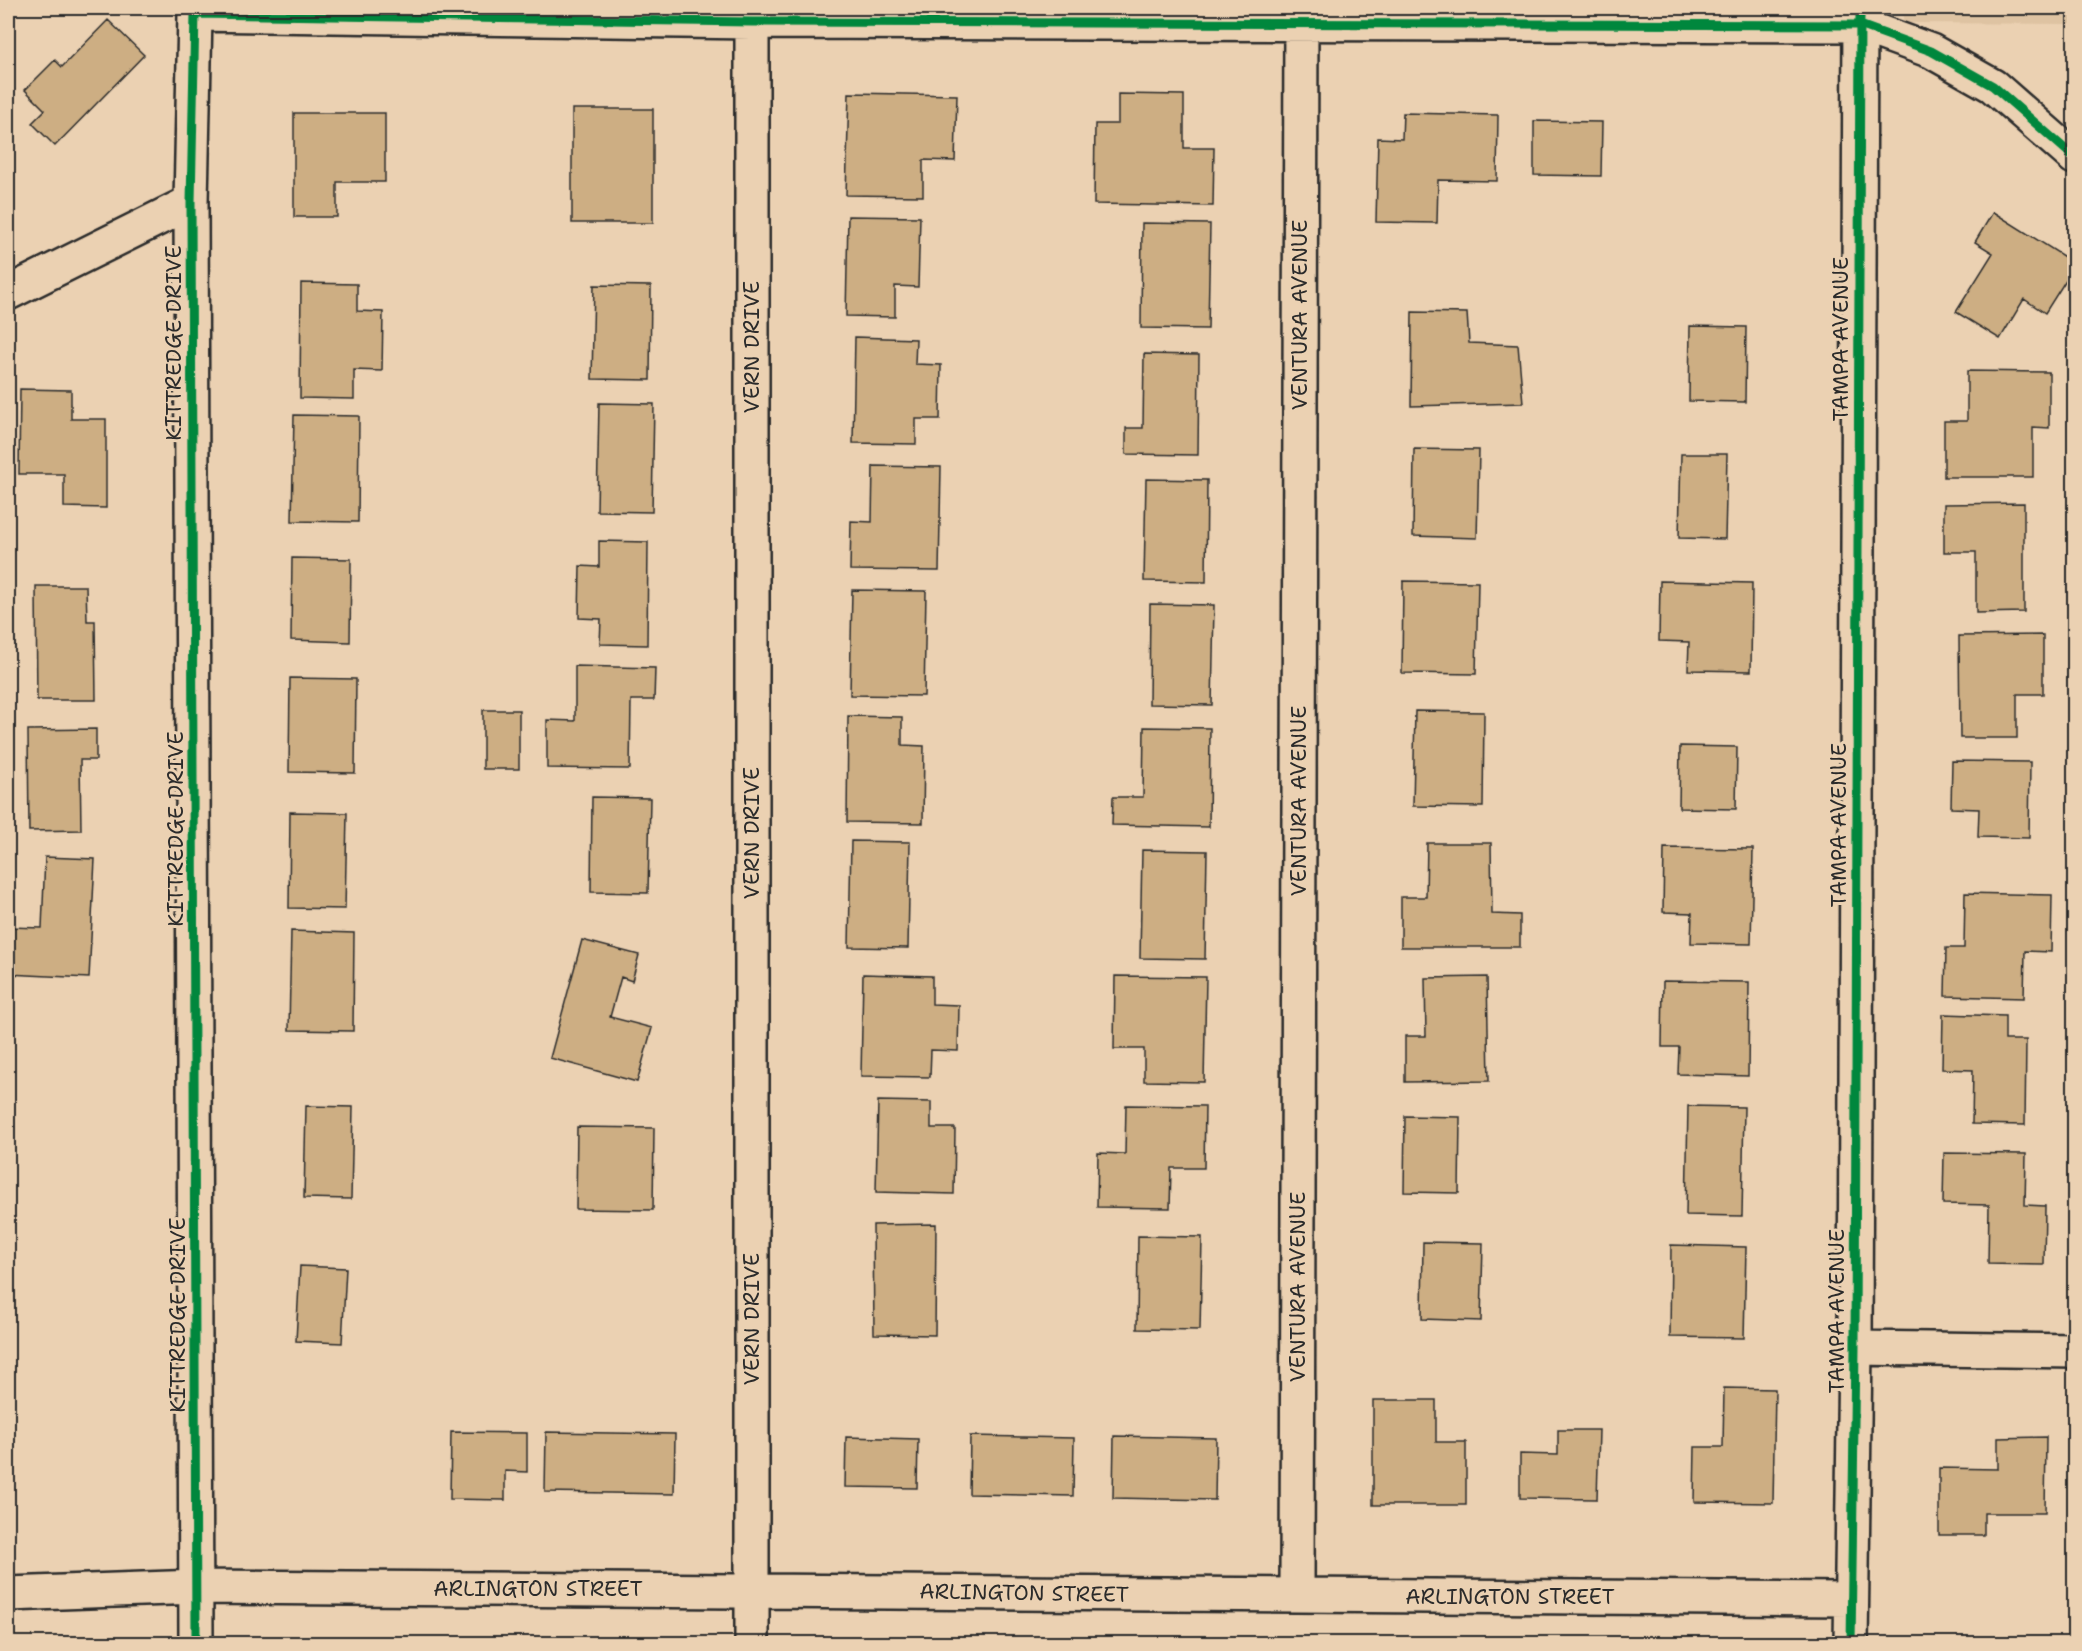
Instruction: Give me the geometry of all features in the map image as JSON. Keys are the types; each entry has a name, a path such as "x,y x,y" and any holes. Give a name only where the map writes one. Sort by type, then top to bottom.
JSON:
{"street":[{"name":"KITTREDGE DRIVE","path":"196,1644 191,202 195,14 569,13"},
{"path":"569,13 752,22 1301,16 1860,16 1931,51 1993,86 2074,157"},
{"name":"VENTURA AVENUE","path":"1297,1595 1301,16"},
{"name":"TAMPA AVENUE","path":"1851,1644 1855,1348 1860,16"},
{"name":"VERN DRIVE","path":"752,22 752,1644"},
{"path":"8,293 191,202"},
{"path":"1855,1348 2074,1351"},
{"name":"ARLINGTON STREET","path":"8,1576 197,1587"},
{"name":"ARLINGTON STREET","path":"8,1594 197,1587 1851,1599"}],"shaded area":[{"path":"1903,8 2074,8 2074,24 1903,23"}],"building":[{"path":"108,20 144,55 55,146 32,123 45,110 25,90 55,60 62,67"},
{"path":"849,93 957,95 955,161 923,160 923,196 846,195"},
{"path":"1118,94 1184,95 1184,148 1214,148 1213,206 1094,204 1095,124 1118,124"},
{"path":"572,109 653,109 653,223 572,223"},
{"path":"294,113 385,113 385,182 337,182 337,217 294,217"},
{"path":"1403,113 1498,115 1497,181 1438,180 1437,223 1376,222 1378,138 1402,139"},
{"path":"1534,121 1602,122 1601,176 1534,175"},
{"path":"1993,212 2074,263 2074,267 2045,313 2024,299 2000,339 1956,312 1993,253 1975,242"},
{"path":"848,216 920,217 918,287 895,286 895,317 846,316"},
{"path":"1142,223 1210,224 1208,329 1141,328"},
{"path":"301,283 357,284 357,311 383,312 382,371 354,370 354,399 300,398"},
{"path":"594,285 651,286 650,380 592,379"},
{"path":"1412,312 1467,313 1469,343 1518,345 1523,403 1411,406"},
{"path":"1690,326 1746,327 1745,402 1689,401"},
{"path":"855,337 916,339 915,364 941,365 940,419 916,419 916,444 853,443"},
{"path":"1144,354 1199,355 1198,455 1126,454 1126,428 1143,428"},
{"path":"1967,371 2049,372 2049,428 2033,427 2033,477 1944,477 1944,421 1967,421"},
{"path":"20,389 71,390 71,419 106,419 106,508 64,507 64,474 19,474"},
{"path":"599,403 654,404 652,512 597,511"},
{"path":"294,415 359,416 358,522 292,521"},
{"path":"1414,449 1479,450 1477,538 1413,536"},
{"path":"1681,454 1727,454 1725,539 1679,538"},
{"path":"873,466 941,467 939,571 850,570 851,521 872,522"},
{"path":"1146,479 1207,480 1206,582 1144,581"},
{"path":"2024,503 2024,612 1976,613 1976,552 1944,552 1944,504"},
{"path":"599,541 648,542 647,645 600,644 601,619 579,618 580,566 599,567"},
{"path":"292,558 351,559 350,642 291,640"},
{"path":"1403,581 1478,582 1476,674 1402,673"},
{"path":"1660,581 1752,583 1751,671 1688,670 1689,642 1659,641"},
{"path":"36,586 86,586 87,621 95,621 96,700 37,700"},
{"path":"852,590 926,591 924,696 850,695"},
{"path":"1150,604 1214,605 1212,705 1149,704"},
{"path":"2043,635 2043,694 2017,694 2017,738 1960,738 1959,636"},
{"path":"575,666 655,668 654,700 631,700 630,769 547,768 547,720 575,721"},
{"path":"290,678 356,679 355,773 289,772"},
{"path":"483,710 519,710 519,769 483,769"},
{"path":"1415,711 1484,712 1483,807 1413,806"},
{"path":"848,716 902,717 902,745 924,746 923,823 847,822"},
{"path":"1144,727 1210,728 1209,827 1112,825 1113,797 1143,797"},
{"path":"96,729 96,760 80,760 81,830 29,831 28,730"},
{"path":"1680,746 1737,747 1736,809 1679,808"},
{"path":"1952,761 2030,762 2029,838 1978,837 1979,809 1951,808"},
{"path":"592,797 650,798 648,893 591,892"},
{"path":"290,812 347,813 345,909 289,908"},
{"path":"851,841 910,842 908,948 849,947"},
{"path":"1427,843 1491,843 1492,914 1520,915 1520,947 1401,947 1401,897 1426,897"},
{"path":"1664,848 1753,849 1751,944 1691,943 1692,913 1663,912"},
{"path":"1142,850 1207,851 1205,959 1140,958"},
{"path":"45,857 95,859 89,978 8,974 8,927 42,928"},
{"path":"1965,893 2052,895 2051,952 2025,951 2024,998 1945,996 1946,948 1964,948"},
{"path":"291,931 354,933 353,1031 289,1030"},
{"path":"582,940 639,955 632,981 621,977 610,1017 652,1028 637,1082 550,1058"},
{"path":"863,974 932,976 932,1004 959,1005 958,1051 931,1050 930,1077 861,1076"},
{"path":"1115,976 1206,977 1204,1082 1144,1081 1144,1049 1114,1049"},
{"path":"1487,977 1489,1081 1405,1082 1405,1036 1426,1036 1425,978"},
{"path":"1663,981 1749,982 1748,1076 1678,1074 1679,1047 1662,1047"},
{"path":"1943,1014 2005,1016 2005,1040 2026,1040 2025,1125 1972,1124 1973,1070 1942,1069"},
{"path":"878,1101 931,1102 931,1128 955,1128 954,1194 876,1192"},
{"path":"1126,1105 1205,1106 1204,1168 1171,1168 1170,1208 1097,1207 1098,1153 1125,1154"},
{"path":"306,1106 353,1107 351,1199 304,1198"},
{"path":"1688,1106 1744,1107 1742,1216 1686,1215"},
{"path":"1405,1116 1460,1117 1459,1193 1404,1192"},
{"path":"577,1127 654,1128 653,1210 576,1209"},
{"path":"1944,1153 2026,1154 2025,1205 2045,1206 2044,1265 1988,1264 1989,1205 1943,1204"},
{"path":"936,1224 935,1335 874,1334 873,1225"},
{"path":"1138,1236 1202,1237 1200,1330 1137,1329"},
{"path":"1423,1242 1483,1243 1481,1321 1422,1319"},
{"path":"1671,1245 1746,1247 1744,1338 1670,1337"},
{"path":"300,1266 346,1268 342,1343 296,1341"},
{"path":"1724,1388 1775,1389 1773,1503 1694,1502 1695,1447 1723,1447"},
{"path":"1373,1400 1436,1400 1436,1442 1466,1442 1466,1505 1373,1505"},
{"path":"1558,1430 1599,1430 1597,1499 1520,1498 1520,1454 1558,1455"},
{"path":"451,1432 527,1433 527,1472 505,1471 505,1500 450,1499"},
{"path":"546,1432 675,1434 674,1494 545,1492"},
{"path":"970,1436 1074,1438 1073,1496 969,1494"},
{"path":"1114,1436 1216,1438 1215,1500 1113,1498"},
{"path":"846,1437 918,1439 917,1488 845,1487"},
{"path":"2046,1437 2045,1513 1984,1513 1984,1535 1939,1535 1939,1468 1998,1469 1998,1438"}],"cycle path":[{"path":"1851,1644 1855,1348 1860,8"},
{"path":"196,1644 191,202 195,14 752,22 1860,25 1931,51 1993,86 2074,157"}]}
